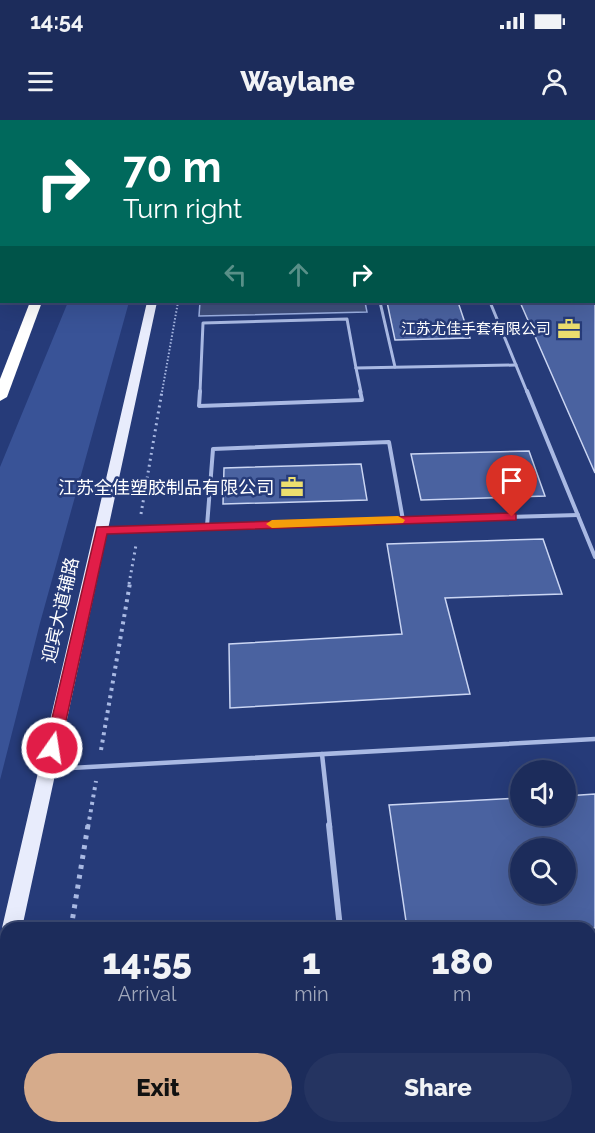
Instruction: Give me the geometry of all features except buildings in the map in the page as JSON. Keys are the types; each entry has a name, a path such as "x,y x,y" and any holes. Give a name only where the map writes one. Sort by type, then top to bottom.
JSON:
{"highway":[{"path":"2,392 36,303"},
{"path":"2,392 48,303"}],"main road":[{"name":"迎宾大道辅路","path":"13,922 152,303"}],"lane":[{"path":"380,303 395,367"},
{"path":"490,303 595,557"},
{"path":"347,319 356,368 362,400 199,406 203,323 347,319"},
{"path":"356,368 516,365"},
{"path":"207,526 213,449 389,442 403,520"},
{"path":"101,530 578,515"},
{"path":"48,770 595,739"},
{"path":"322,754 339,922"}],"path":[{"path":"72,922 178,303"}],"shaded area":[{"path":"68,303 129,303 40,623 0,780 0,467"},
{"path":"200,303 365,303 367,312 199,316"}],"slow traffic":[{"path":"272,524 398,520"}],"place":[{"name":"江苏尤佳手套有限公司","path":"569,329"},
{"name":"江苏全佳塑胶制品有限公司","path":"292,487"}],"route":[{"path":"52,748 101,530 512,517"}]}
